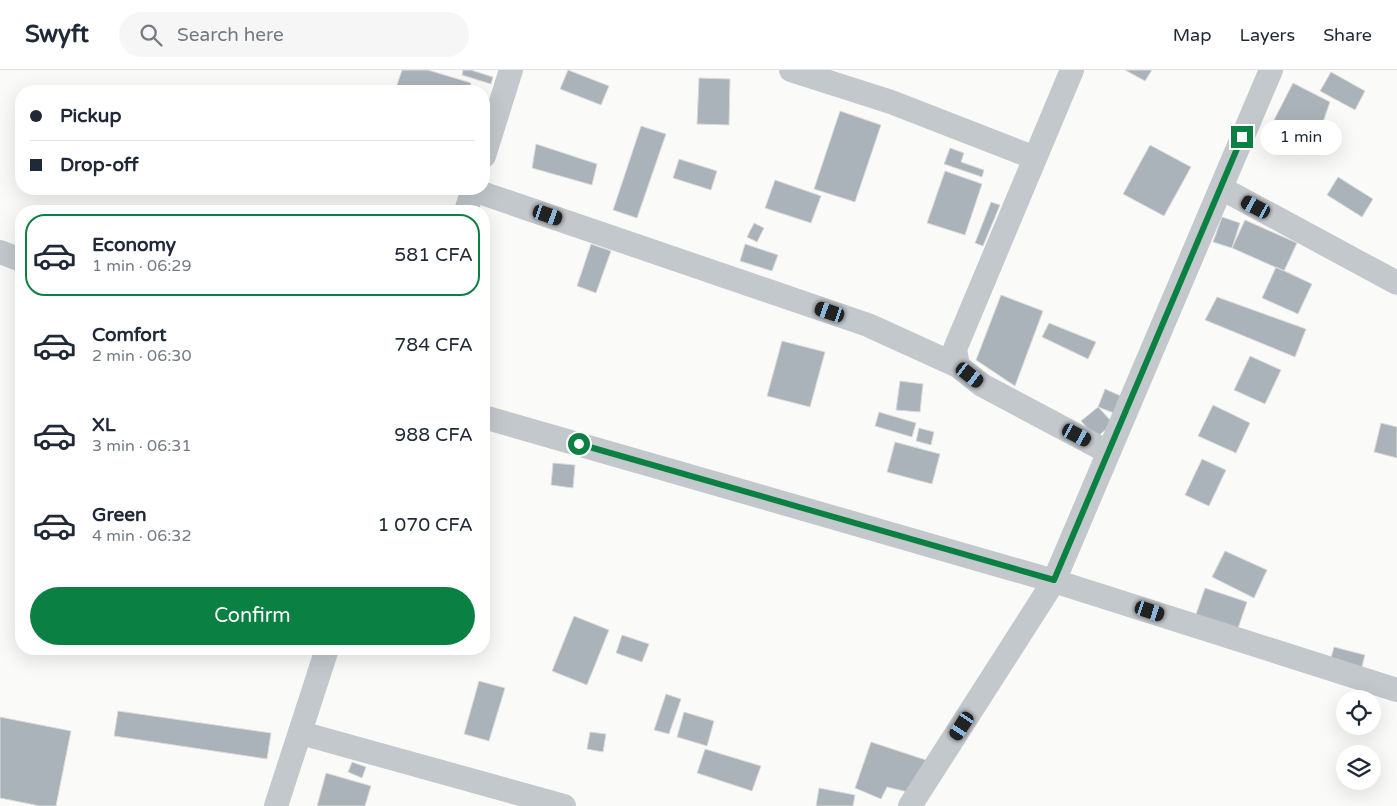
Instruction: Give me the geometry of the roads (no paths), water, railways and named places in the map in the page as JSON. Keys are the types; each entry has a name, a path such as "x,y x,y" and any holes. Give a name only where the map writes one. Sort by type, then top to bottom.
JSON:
{"street":[{"path":"490,137 511,70"},
{"path":"791,70 891,102 1036,158"},
{"path":"958,366 955,348 1072,70"},
{"path":"910,806 1054,580 1271,70"},
{"path":"1221,188 1397,282"},
{"path":"471,197 868,324 958,366 982,384 1108,452"},
{"path":"0,252 15,258"},
{"path":"490,419 1054,580 1397,690"},
{"path":"276,806 326,655"},
{"path":"301,734 564,806"}]}
